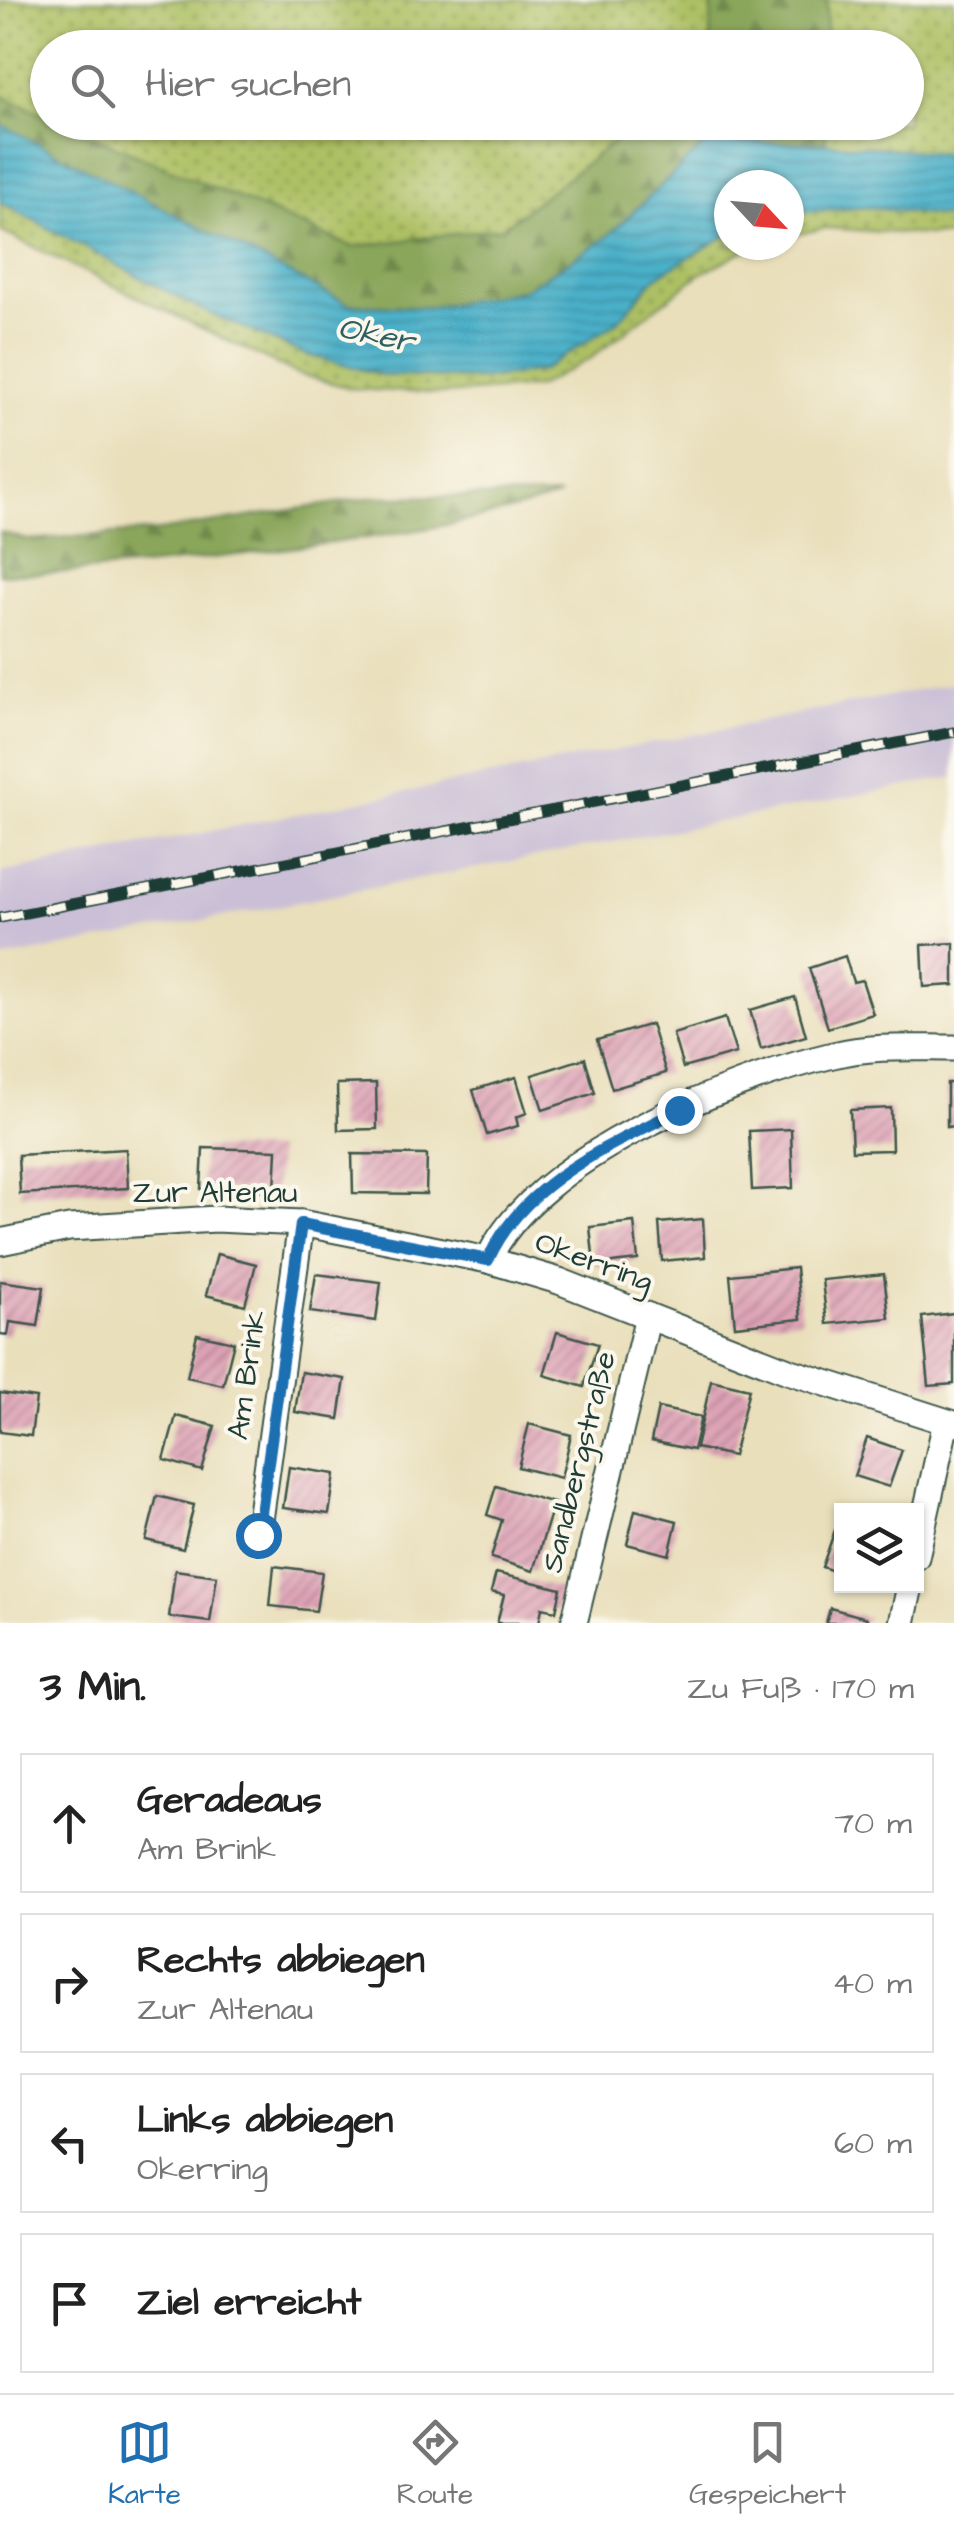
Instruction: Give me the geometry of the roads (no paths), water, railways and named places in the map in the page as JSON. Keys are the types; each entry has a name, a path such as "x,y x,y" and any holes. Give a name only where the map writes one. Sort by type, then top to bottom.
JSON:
{"street":[{"name":"Okerring","path":"950,1424 788,1371 648,1316 488,1260 514,1217 554,1180 602,1149 679,1110 835,1054 892,1048 954,1048"},
{"name":"Zur Altenau","path":"0,1242 69,1228 216,1220 301,1224 488,1260"},
{"name":"Am Brink","path":"258,1535 301,1224"},
{"name":"Sandbergstraße","path":"574,1623 648,1316"},
{"path":"924,1526 950,1424"},
{"path":"902,1623 908,1593"}],"water":[{"name":"Oker","path":"0,124 348,304 429,308 523,290 606,238 707,142 825,143 954,154 954,218 868,207 804,212 804,170 714,170 714,243 657,276 617,322 541,371 484,379 383,375 307,355 202,310 0,202"}],"railway":[{"path":"0,918 954,732"}]}
